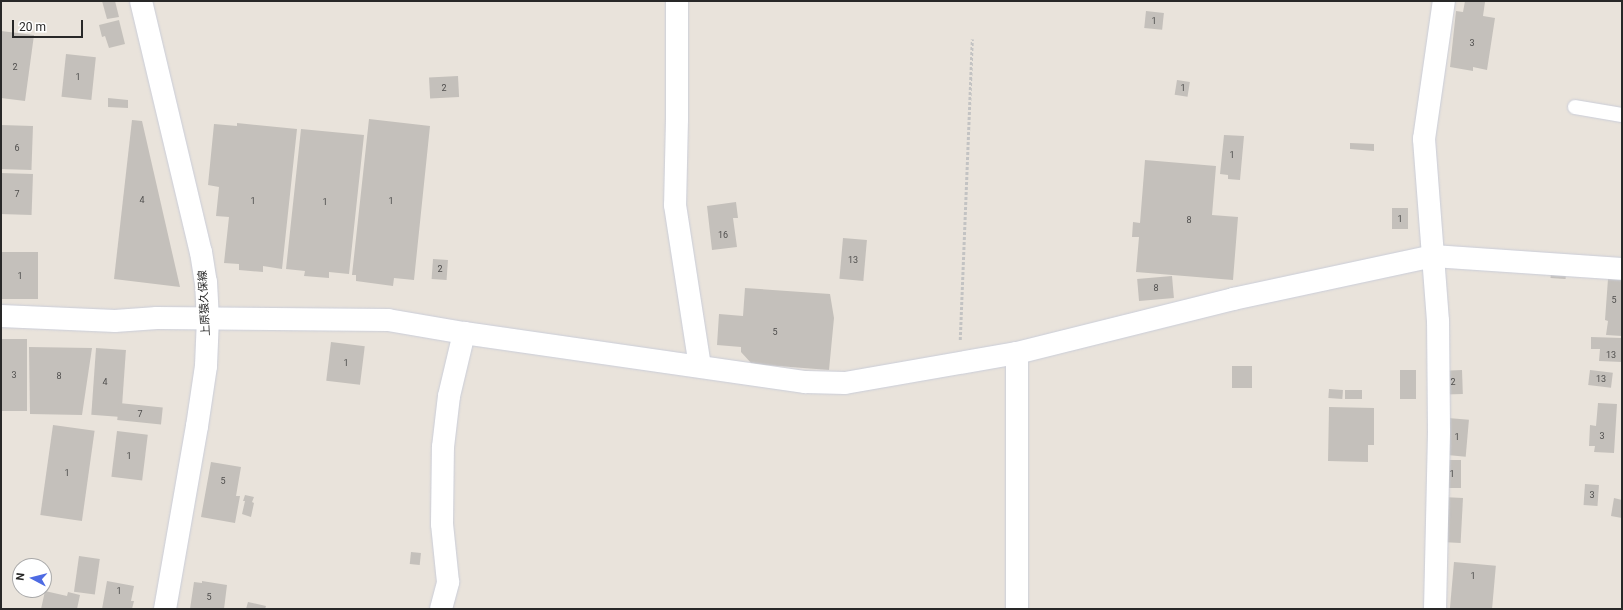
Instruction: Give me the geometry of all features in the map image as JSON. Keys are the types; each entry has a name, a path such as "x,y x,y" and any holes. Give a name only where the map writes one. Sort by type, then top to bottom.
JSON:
{"street":[{"name":"上原猿久保線","path":"141,1 201,252 206,282 208,318 206,366 165,609"},
{"path":"677,1 675,205 700,366"},
{"path":"1435,609 1439,431 1438,321 1424,139 1444,1"},
{"path":"1,316 115,321 157,318 388,320 464,333 805,382 845,383 1017,353 1233,299 1433,256 1622,269"},
{"path":"441,609 448,582 442,524 443,447 449,396 464,333"},
{"path":"1017,353 1017,609"}],"lane":[{"path":"1575,107 1622,114"}],"path":[{"path":"959,363 972,39"}],"building":[{"path":"102,1 115,1 119,17 107,19"},
{"path":"1465,1 1485,2 1483,16 1495,18 1487,70 1473,67 1473,71 1450,67 1456,11 1463,12"},
{"path":"1146,11 1164,13 1162,30 1144,28"},
{"path":"119,20 125,44 109,48 105,36 102,37 99,25"},
{"path":"1,31 34,35 25,101 1,98"},
{"path":"66,54 96,57 91,100 62,97"},
{"path":"458,76 459,97 430,98 429,78"},
{"path":"1177,80 1190,82 1187,97 1175,95"},
{"path":"108,98 128,100 128,108 108,107"},
{"path":"369,119 430,126 414,280 394,278 393,286 356,281 356,275 352,275"},
{"path":"132,120 142,121 180,287 114,279"},
{"path":"237,123 297,129 282,269 263,266 263,272 239,270 239,264 224,263 229,217 216,216 219,187 208,185 214,124 237,126"},
{"path":"1,125 33,126 31,170 1,169"},
{"path":"301,129 364,135 349,274 329,272 329,278 304,276 305,271 286,269"},
{"path":"1224,135 1244,136 1240,180 1228,179 1228,175 1220,174"},
{"path":"1350,143 1374,144 1374,151 1350,149"},
{"path":"1145,160 1216,166 1212,215 1238,217 1233,280 1136,272 1139,237 1132,237 1133,222 1140,223"},
{"path":"1,173 33,174 32,215 1,214"},
{"path":"736,202 738,218 733,218 737,247 712,250 707,206"},
{"path":"1392,208 1408,208 1408,229 1392,229"},
{"path":"843,238 867,240 863,281 839,279"},
{"path":"1,252 38,252 38,299 1,299"},
{"path":"433,259 448,260 447,280 432,279"},
{"path":"1551,272 1566,273 1566,279 1551,278"},
{"path":"1172,276 1174,298 1139,301 1137,279"},
{"path":"1608,279 1622,280 1622,336 1606,335 1608,321 1605,320"},
{"path":"745,288 830,294 834,318 829,370 752,364 741,352 741,347 717,345 719,314 743,316"},
{"path":"1591,337 1622,338 1622,362 1599,361 1600,349 1591,349"},
{"path":"1,339 27,339 27,411 1,411"},
{"path":"331,342 365,346 360,385 326,381"},
{"path":"29,347 92,348 82,415 30,414"},
{"path":"96,348 126,350 121,417 91,415"},
{"path":"1232,366 1252,366 1252,388 1232,388"},
{"path":"1400,370 1416,370 1416,399 1400,399"},
{"path":"1462,370 1463,394 1445,395 1444,371"},
{"path":"1590,370 1613,373 1611,388 1588,385"},
{"path":"1329,389 1343,390 1342,399 1328,398"},
{"path":"1345,390 1362,390 1362,399 1345,399"},
{"path":"119,403 163,408 161,425 117,420"},
{"path":"1598,403 1617,404 1614,453 1594,452 1595,446 1589,446 1590,425 1596,426"},
{"path":"1329,407 1374,408 1374,445 1368,445 1368,462 1328,461"},
{"path":"1448,418 1469,420 1466,457 1445,455"},
{"path":"53,425 95,431 82,521 40,515"},
{"path":"117,431 148,435 142,480 111,477"},
{"path":"1443,460 1461,460 1461,488 1443,488"},
{"path":"211,462 241,467 236,496 240,496 235,523 201,517"},
{"path":"1585,484 1599,485 1598,506 1584,505"},
{"path":"245,495 254,497 252,502 254,503 251,517 242,514"},
{"path":"1443,497 1463,498 1461,543 1441,542"},
{"path":"1614,498 1622,500 1622,518 1611,516"},
{"path":"411,552 421,553 420,565 410,564"},
{"path":"79,556 100,559 95,595 74,592"},
{"path":"1454,562 1496,566 1492,609 1450,609"},
{"path":"107,581 134,586 131,601 134,601 132,609 102,609"},
{"path":"202,581 227,585 224,609 190,609 194,582 202,583"},
{"path":"68,592 80,595 77,609 41,609 43,598 52,598 52,593 67,596"},
{"path":"248,602 266,606 265,609 246,609"}]}
